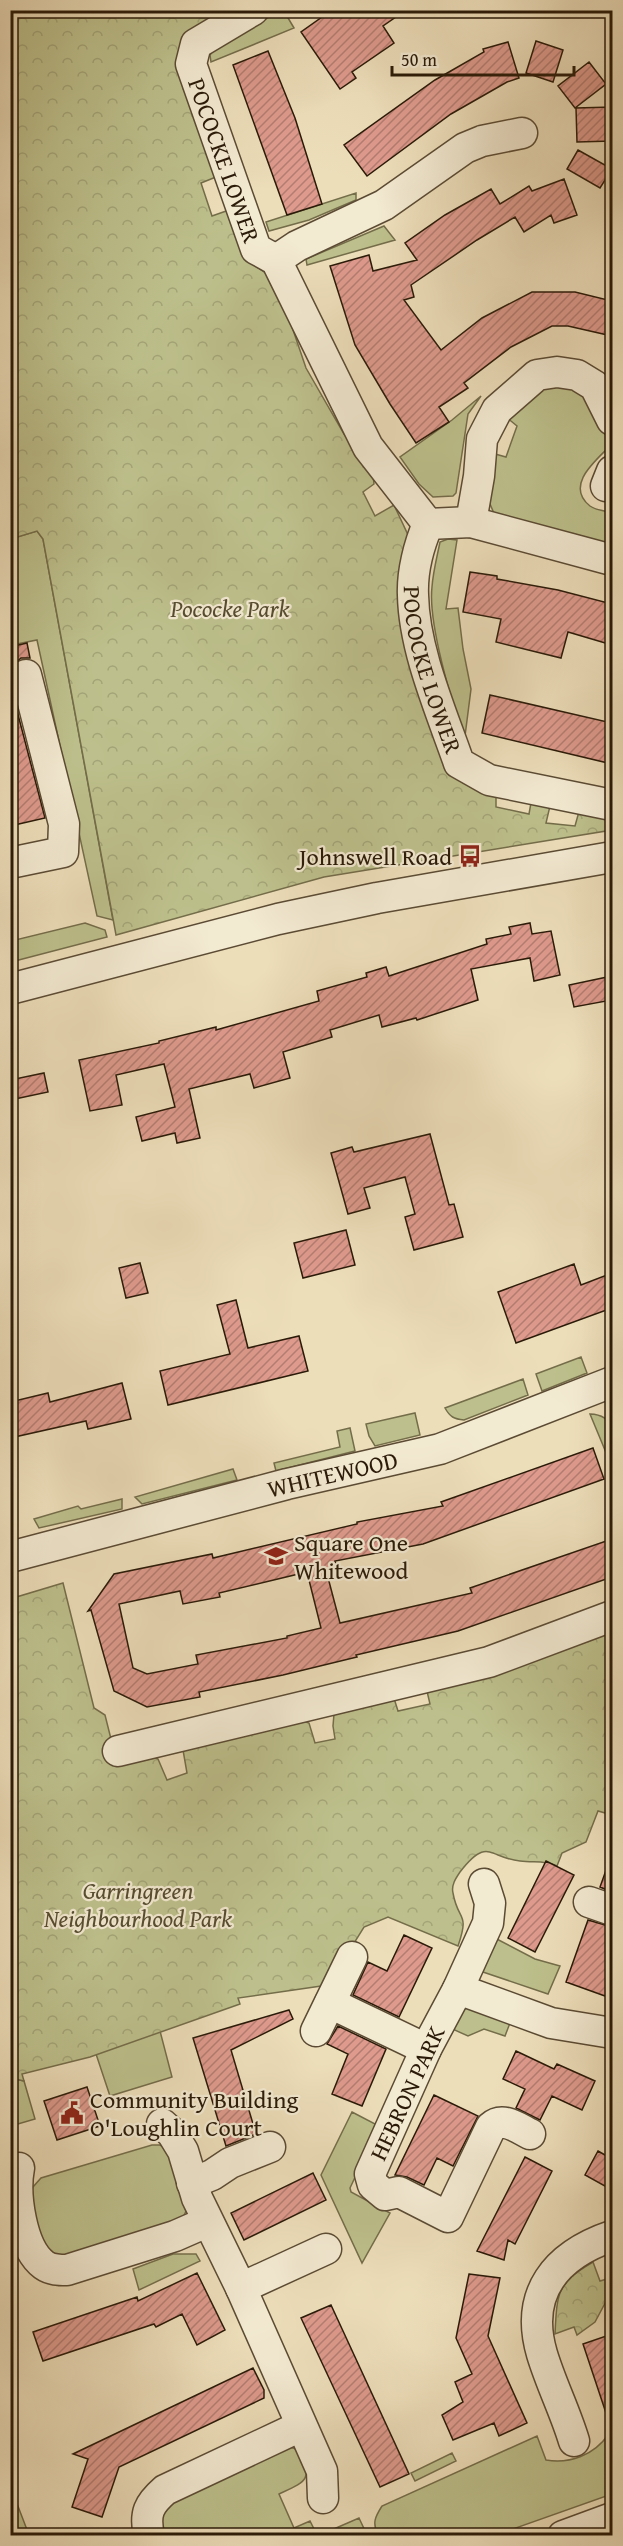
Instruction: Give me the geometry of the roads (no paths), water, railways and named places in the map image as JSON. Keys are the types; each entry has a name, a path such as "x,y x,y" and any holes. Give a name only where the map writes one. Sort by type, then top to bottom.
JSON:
{"street":[{"name":"POCOCKE LOWER","path":"253,10 196,44 191,64 256,249 276,260 368,447 428,524 420,542 413,595 420,645 459,763 489,780 612,805"},
{"name":"POCOCKE LOWER","path":"276,260 297,246 384,205 465,148 482,141 522,133"},
{"path":"471,522 479,476 482,439 497,410 537,375 557,372 577,375 595,386 612,420"},
{"path":"428,524 471,522 612,560"},
{"path":"10,863 63,852 64,824 26,675"},
{"path":"10,989 278,919 377,898 612,856"},
{"name":"WHITEWOOD","path":"10,1557 279,1486 440,1449 612,1382"},
{"path":"118,1751 489,1662 612,1616"},
{"name":"HEBRON PARK","path":"484,1884 490,1903 488,1923 458,1989 426,2049 370,2174 373,2185 386,2195 399,2192 448,2217 491,2127 496,2122 503,2121 530,2134"},
{"path":"316,2031 352,1957"},
{"path":"458,1989 551,2023 612,2033"},
{"path":"330,2003 426,2049"},
{"path":"162,2124 172,2133 183,2151 207,2222 241,2288 322,2471 323,2498"},
{"path":"192,2183 212,2175 230,2163 270,2147"},
{"path":"19,2168 16,2185 18,2206 33,2254 46,2266 56,2270 67,2270 132,2250 175,2236 207,2222"},
{"path":"574,2441 542,2354 536,2322 542,2290 562,2263 573,2241 595,2242 612,2236"},
{"path":"241,2288 326,2249"},
{"path":"149,2535 147,2520 150,2503 165,2490 302,2426"},
{"path":"563,2535 612,2518"}],"place":[{"name":"Johnswell Road","path":"470,856"},
{"name":"Square One Whitewood","path":"276,1556"},
{"name":"Community Building O'Loughlin Court","path":"72,2113"}],"park label":[{"name":"Pococke Park","path":"230,608"},
{"name":"Garringreen Neighbourhood Park","path":"138,1904"}]}
